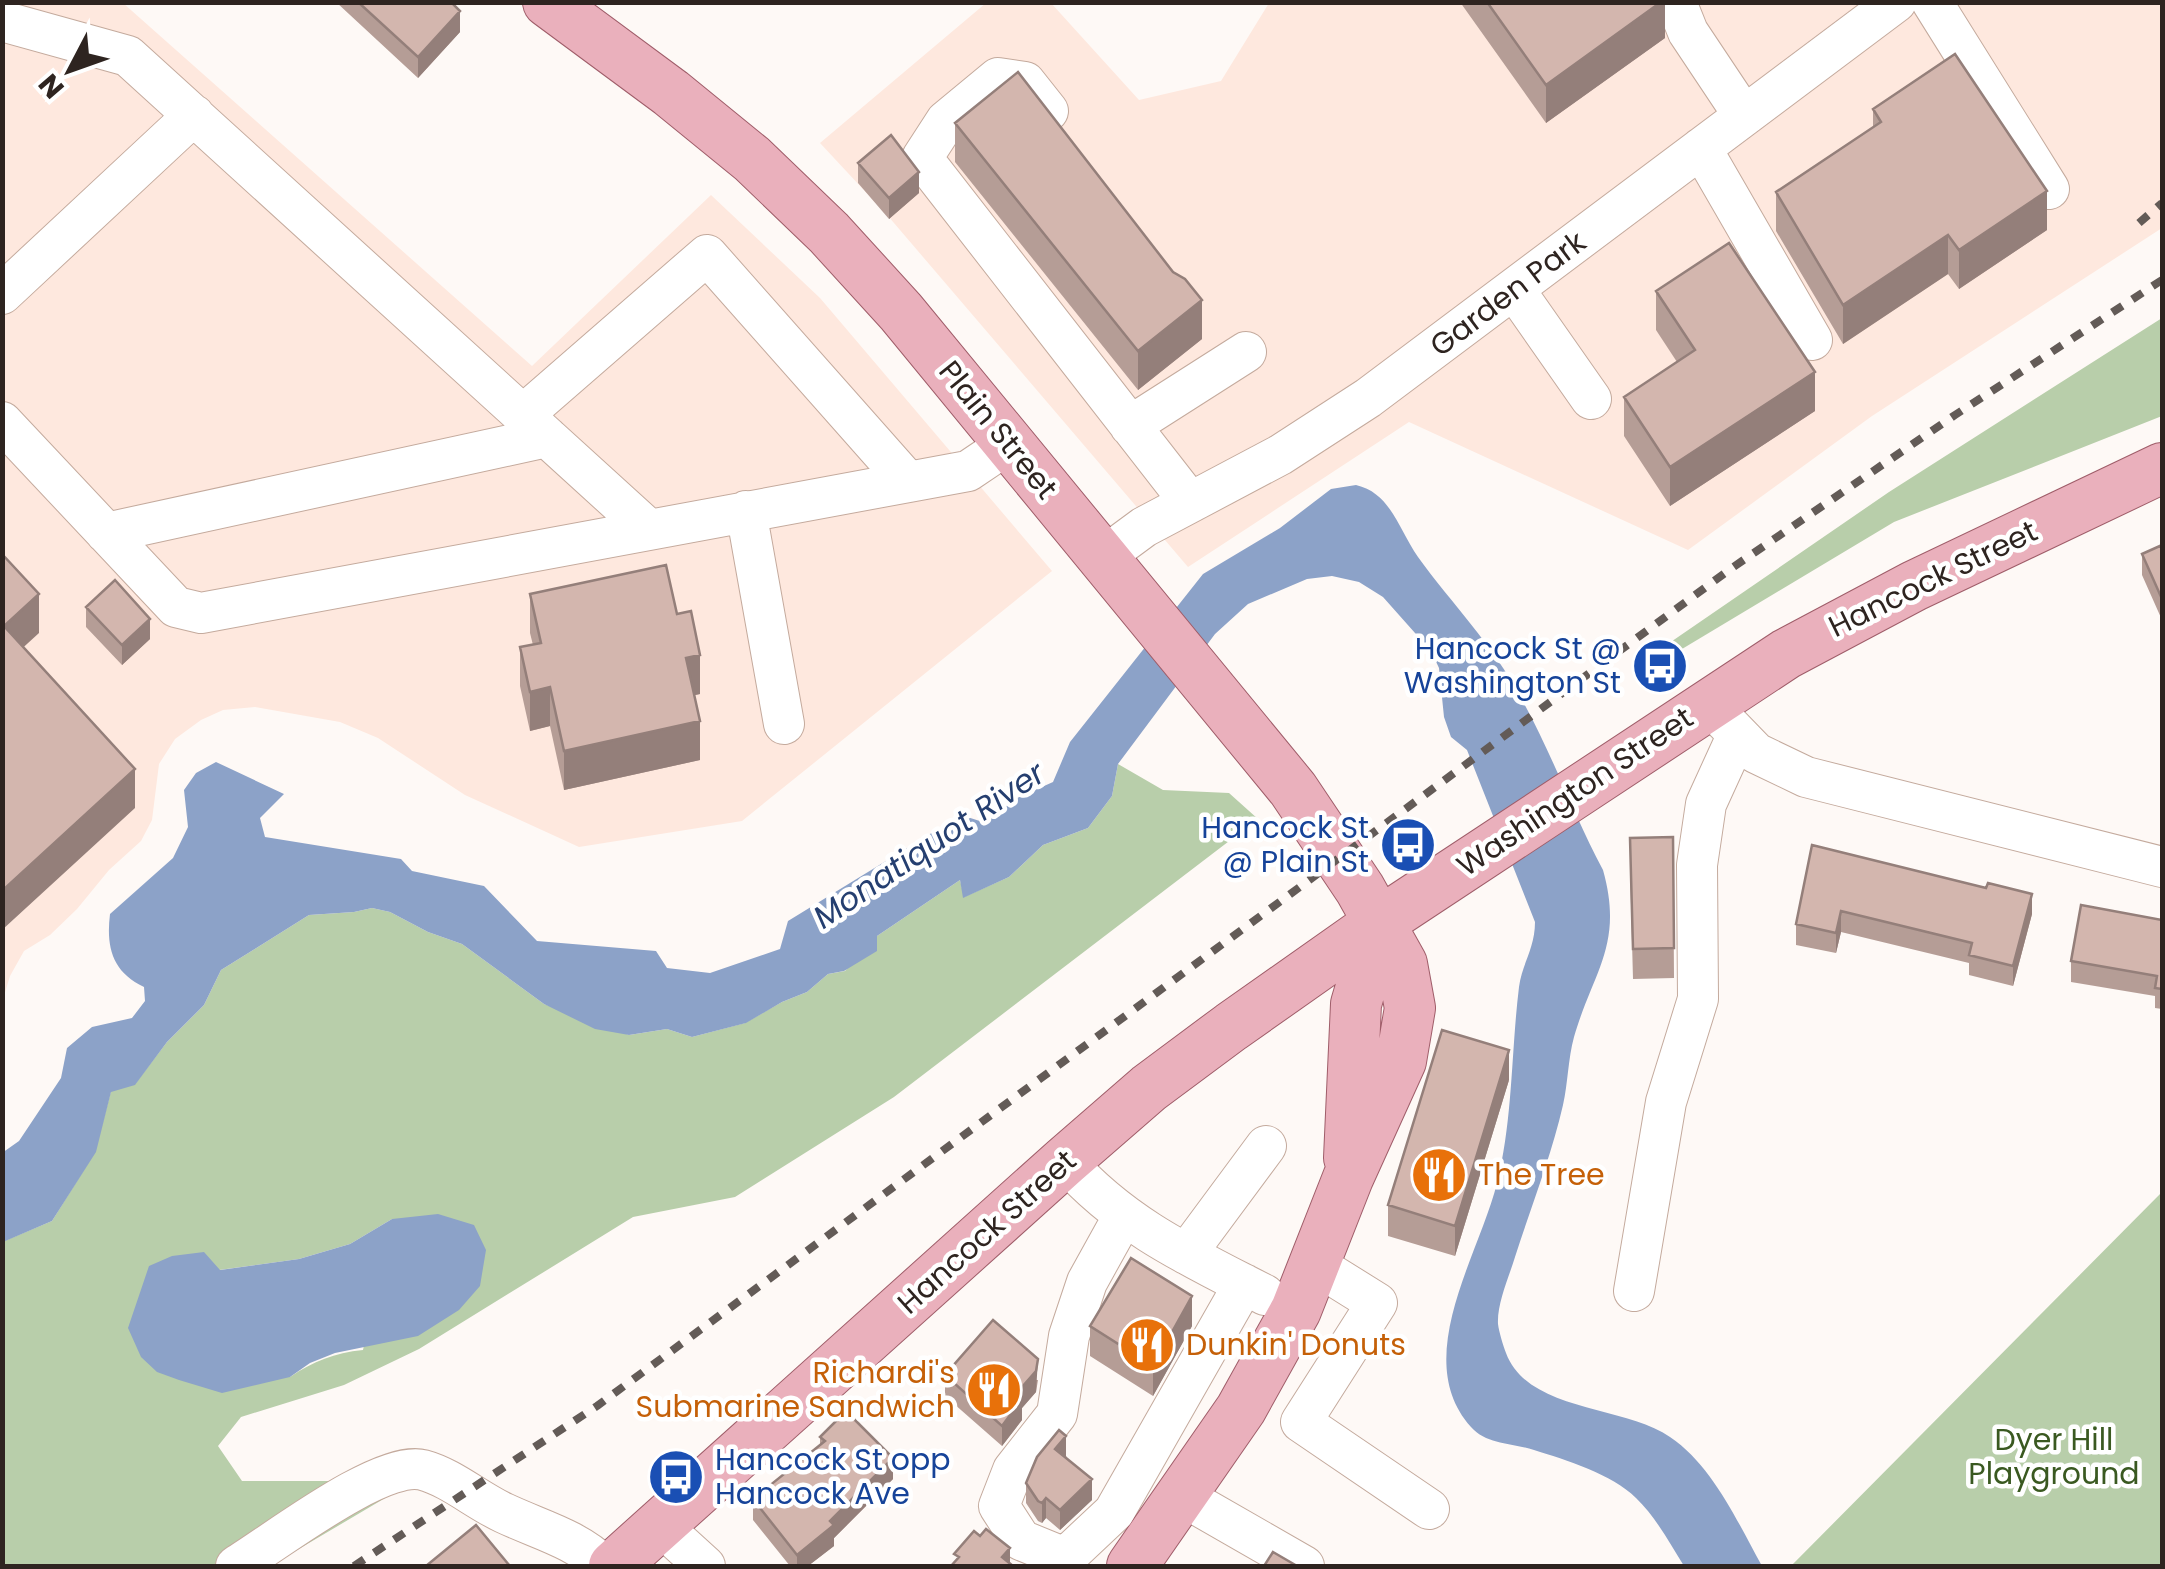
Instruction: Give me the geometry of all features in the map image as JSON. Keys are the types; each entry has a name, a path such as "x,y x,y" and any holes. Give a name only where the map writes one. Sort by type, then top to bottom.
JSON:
{"main road":[{"name":"Plain Street","path":"548,2 698,114 780,186 901,312 1315,819 1380,922"},
{"name":"Hancock Street","path":"1724,719 1786,654 1870,608 2162,468"},
{"name":"Washington Street","path":"1380,922 1593,779 1724,719"},
{"name":"Hancock Street","path":"614,1566 1064,1161 1190,1057 1380,922"},
{"path":"1132,1566 1254,1387 1316,1265 1348,1178 1353,1024 1360,983 1380,922"}],"street":[{"path":"1676,2 1688,32 1744,116"},
{"name":"Garden Park","path":"1102,558 1144,527 1338,420 1744,116 1852,16 1896,2"},
{"path":"1932,2 2049,188"},
{"path":"2,21 128,56 648,528"},
{"path":"1072,143 1025,82 998,78 946,121 922,158 1190,502"},
{"path":"2,294 194,116"},
{"path":"1701,148 1812,340"},
{"path":"106,533 535,426 707,255 908,482"},
{"path":"1514,289 1591,399"},
{"path":"1130,426 1246,352"},
{"path":"2,422 176,607 201,613 968,471 1008,444"},
{"path":"746,511 784,724"},
{"path":"1634,1291 1666,1102 1698,999 1697,865 1724,719"},
{"name":"Washington Street","path":"1724,719 1756,754 1830,785 2162,867"},
{"path":"1186,1254 1266,1146"},
{"path":"1064,1161 1123,1216 1186,1254 1296,1310"},
{"path":"1123,1216 1087,1282 1069,1336 1058,1414 1014,1470 999,1506 1021,1540 1065,1558 1114,1512 1244,1284"},
{"path":"1301,1422 1378,1304 1316,1265"},
{"path":"1254,1387 1429,1509"},
{"path":"236,1566 372,1480 407,1468 434,1474 500,1512 562,1536 604,1566"},
{"path":"1182,1496 1304,1566"},
{"path":"661,1526 705,1566"}],"shaded area":[{"path":"3,3 123,3 532,366 711,195 820,298 1052,571 742,821 579,847 465,795 378,738 340,722 255,707 223,710 175,739 159,764 152,820 141,841 50,935 24,951 3,999"},
{"path":"986,3 1051,3 1139,100 1221,81 1269,3 2162,3 2162,228 1872,416 1688,550 1409,422 1188,567 888,216 820,143"}],"green space":[{"path":"2162,318 2162,416 1894,522 1667,658 1662,648 1889,492"},
{"path":"1118,764 1163,790 1229,793 1258,819 894,1097 735,1197 633,1217 419,1349 344,1385 241,1417 218,1446 242,1481 414,1481 270,1566 3,1566 2,1242 52,1221 95,1152 111,1091 135,1084 167,1042 204,1005 221,970 309,915 372,908 462,944 544,1004 629,1035 667,1029 692,1037 745,1023 807,992 828,974 845,971 877,936 960,880 964,897 1009,877 1043,845 1088,828 1112,796","holes":["392,1219 363,1350 325,1359 290,1377 219,1270 299,1259 350,1244"]},
{"name":"Dyer Hill Playground","path":"2162,1192 2162,1566 1791,1566"}],"water":[{"name":"Monatiquot River","path":"1356,485 1368,489 1386,504 1418,557 1510,679 1603,870 1609,896 1604,957 1574,1037 1558,1124 1499,1307 1498,1324 1506,1353 1517,1372 1534,1387 1651,1427 1685,1449 1712,1479 1762,1566 1684,1566 1650,1514 1626,1489 1574,1463 1477,1433 1454,1400 1447,1370 1448,1339 1454,1307 1497,1183 1509,1110 1519,987 1535,922 1467,750 1451,737 1444,717 1439,668 1431,651 1383,597 1359,582 1332,576 1307,579 1248,604 1215,634 1118,764 1112,796 1088,828 1043,845 1009,877 963,898 960,880 877,936 877,951 844,971 828,974 807,992 746,1023 692,1037 667,1029 629,1035 595,1029 544,1004 462,944 390,912 372,908 309,915 221,970 204,1005 167,1042 135,1085 111,1092 96,1152 52,1221 3,1242 2,1153 19,1141 61,1078 67,1048 92,1027 132,1018 145,1001 144,987 125,974 113,957 110,914 173,858 188,827 184,790 196,773 216,762 284,794 260,818 265,837 401,859 412,871 484,886 537,941 656,951 667,968 710,973 780,949 788,921 961,815 986,823 1015,799 1053,782 1070,742 1203,574 1280,528 1331,489"},
{"path":"438,1214 474,1225 486,1250 480,1286 459,1310 418,1336 335,1353 290,1377 222,1393 157,1372 141,1357 128,1328 149,1266 172,1256 204,1252 220,1270 299,1259 350,1244 392,1219"}],"building":[{"path":"358,2 451,2 460,11 418,57"},
{"path":"1487,2 1661,2 1546,85"},
{"path":"1955,54 2047,191 1959,250 1948,235 1843,305 1776,192 1881,122 1873,109"},
{"path":"1018,72 1173,272 1185,279 1202,300 1138,351 955,123"},
{"path":"891,135 919,172 889,198 858,163"},
{"path":"1729,243 1815,372 1670,467 1624,397 1695,350 1656,291"},
{"path":"2162,545 2162,599 2142,554"},
{"path":"2,554 39,594 4,626 135,769 2,891"},
{"path":"666,565 677,614 691,611 700,655 686,658 700,721 564,751 550,687 530,692 520,647 541,643 530,594"},
{"path":"115,580 150,619 122,645 86,607"},
{"path":"1673,837 1674,948 1633,949 1630,838"},
{"path":"1812,845 1986,888 1988,883 2032,894 2013,966 1969,955 1972,943 1841,911 1836,933 1796,924"},
{"path":"2081,905 2162,920 2162,989 2155,988 2157,976 2071,961"},
{"path":"1442,1030 1509,1050 1455,1226 1388,1205"},
{"path":"1131,1258 1192,1296 1153,1366 1090,1326"},
{"name":"Richardi's Submarine Sandwich","path":"993,1320 1038,1359 1036,1371 1016,1394 1022,1399 1002,1426 945,1375"},
{"path":"846,1411 893,1458 830,1521 834,1525 797,1555 753,1499 825,1441 820,1437"},
{"path":"1059,1430 1066,1436 1055,1449 1092,1479 1060,1510 1046,1498 1042,1503 1038,1501 1026,1483 1037,1457"},
{"path":"476,1525 508,1566 426,1566"},
{"path":"986,1529 1010,1548 1002,1557 1013,1566 951,1566 959,1557 954,1554 974,1531 980,1536"},
{"path":"1273,1552 1297,1566 1264,1566"}],"railway":[{"path":"2139,223 2162,203"},
{"path":"354,1566 597,1406 1729,570 1955,415 2162,280"}],"place":[{"name":"Hancock St @ Washington St","path":"1660,666"},
{"name":"Hancock St @ Plain St","path":"1408,845"},
{"name":"The Tree","path":"1439,1175"},
{"name":"Dunkin' Donuts","path":"1147,1345"},
{"name":"Richardi's Submarine Sandwich","path":"994,1390"},
{"name":"Hancock St opp Hancock Ave","path":"676,1477"}]}
